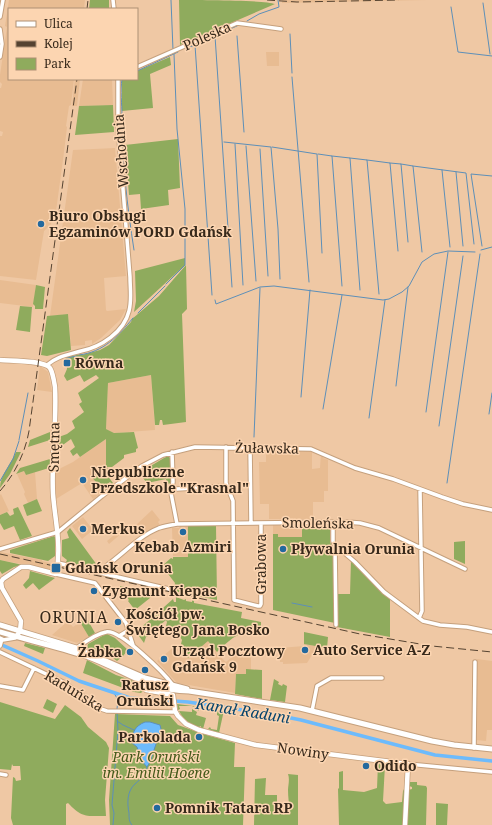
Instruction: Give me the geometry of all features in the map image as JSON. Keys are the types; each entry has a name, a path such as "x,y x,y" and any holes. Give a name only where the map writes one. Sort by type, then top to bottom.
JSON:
{"main road":[{"path":"0,625 85,651 145,680 156,681 170,686"},
{"path":"0,632 96,660 145,680 170,686 312,711 432,741 474,748 492,749"}],"street":[{"path":"0,17 3,0"},
{"name":"Poleska","path":"138,67 234,24 241,23 281,29"},
{"path":"0,29 2,44 0,57"},
{"name":"Wschodnia","path":"47,365 56,358 91,349 102,343 117,332 129,314 131,301 130,277 118,126 118,80"},
{"path":"0,360 47,365"},
{"name":"Smętna","path":"47,365 52,371 54,387 53,484 55,516 58,532 58,563 56,574"},
{"name":"Żuławska","path":"58,532 127,476 156,458 172,452 195,447 311,449 355,468 393,479 463,504 492,510"},
{"path":"226,447 227,486 232,499 233,523"},
{"name":"Grabowa","path":"250,447 251,523"},
{"path":"172,452 174,482 171,493 178,524"},
{"path":"172,487 177,489 227,486"},
{"path":"419,618 422,611 420,489"},
{"path":"333,522 333,541 335,546 336,625"},
{"name":"Smoleńska","path":"106,566 140,539 155,530 178,524 351,522 373,526 465,569"},
{"name":"Grabowa","path":"233,523 234,601 260,606 261,523"},
{"path":"0,549 58,532"},
{"path":"335,546 355,562 384,592 419,618 435,624 451,627 473,627 492,632"},
{"path":"58,563 173,590"},
{"path":"24,639 20,631 20,621 2,588 1,582 10,573 23,567 95,583 123,619 129,630 133,645"},
{"path":"119,636 129,630"},
{"path":"0,646 1,640 15,638 20,631"},
{"path":"70,652 106,632 111,632 133,645 168,678 170,686"},
{"path":"83,644 85,651"},
{"name":"Raduńska","path":"0,652 62,682 101,709 118,711 173,712 175,708"},
{"path":"474,748 476,662"},
{"path":"0,686 23,690 34,668"},
{"path":"156,681 160,672"},
{"path":"160,672 170,686"},
{"path":"312,711 317,686 331,678 382,678"},
{"path":"145,680 143,686 146,690 172,694 175,708"},
{"name":"Nowiny","path":"175,708 184,722 194,728 247,743 408,764 492,772"},
{"path":"405,825 408,764"},
{"path":"0,774 6,775"}],"shaded area":[{"path":"9,0 85,0 84,8 8,8 8,80 74,80 71,105 69,106 66,126 56,211 54,211 51,224 44,231 36,280 0,276 0,136 2,136 3,132 0,131 0,88 2,84 0,82 0,75 7,27 5,26"},
{"path":"282,0 427,0 282,3"},
{"path":"266,52 279,52 279,66 267,66"},
{"path":"75,80 80,80 77,106 72,106"},
{"path":"83,80 112,80 113,105 79,106"},
{"path":"115,148 126,276 104,278 106,310 126,309 120,320 101,338 92,344 92,340 85,341 85,345 71,346 68,314 50,316 73,150"},
{"path":"0,280 36,285 33,307 0,303"},
{"path":"40,366 48,372 52,392 37,390"},
{"path":"151,375 155,430 114,433 106,429 108,383"},
{"path":"106,439 107,467 92,477 103,491 93,499 82,483 56,499 55,471 73,462"},
{"path":"266,449 312,451 312,469 320,468 321,454 323,458 328,460 328,491 324,491 324,502 313,502 313,519 269,519 269,504 260,504 259,462 266,462"},
{"path":"24,471 26,475 35,472 37,499 28,503 17,474"},
{"path":"1,494 9,511 0,515 0,495"},
{"path":"152,510 160,520 158,522 160,525 140,536 135,531 135,526"},
{"path":"83,517 93,530 82,539 72,526"},
{"path":"127,524 129,527 109,544 107,541"},
{"path":"273,525 301,525 303,537 278,537 277,534 273,534"},
{"path":"180,526 188,526 188,557 173,556 172,528 179,528"},
{"path":"0,552 42,560 54,564 53,570 0,560"},
{"path":"68,621 73,627 80,622 89,637 77,643 52,635"},
{"path":"208,640 217,652 216,653 226,662 237,653 251,651 251,670 246,669 246,674 236,674 235,693 177,683 157,661 175,646 178,650 175,653 177,656 182,652 187,658"},
{"path":"304,644 327,648 325,656 312,655 307,663 283,664 283,662 280,662 280,648 304,646"},
{"path":"477,659 492,661 492,730 487,730 486,741 476,740"}],"green space":[{"path":"90,0 109,0 109,8 89,8"},
{"path":"179,0 244,1 275,4 180,45"},
{"path":"170,57 171,65 150,74 153,108 122,111 122,80 138,80 138,71"},
{"path":"113,105 114,132 75,135 79,106"},
{"path":"178,139 180,188 168,190 169,205 141,209 140,194 129,195 125,145"},
{"path":"185,258 185,265 134,312 136,301 135,271"},
{"path":"186,265 187,309 182,314 186,422 163,425 162,420 160,420 159,425 155,425 151,375 108,383 106,429 114,433 134,432 138,448 136,449 136,452 124,455 124,458 112,467 107,467 110,479 113,483 112,484 110,482 103,487 106,490 104,492 91,476 106,467 106,439 80,457 77,453 73,456 70,451 75,447 71,439 56,450 56,438 67,434 75,428 72,421 84,412 79,404 82,402 78,393 99,378 96,375 84,382 80,375 67,381 64,376 67,369 66,357 82,355 100,350 109,345 131,322 132,319 159,296"},
{"path":"36,285 45,287 43,309 35,309 33,304"},
{"path":"20,306 32,307 30,332 16,330"},
{"path":"68,314 71,350 47,356 41,355 47,316"},
{"path":"50,432 50,440 28,447 30,440"},
{"path":"16,452 21,452 10,474 0,488 0,483 4,474"},
{"path":"168,456 170,458 171,483 167,484 166,479 147,483 139,473"},
{"path":"50,459 49,468 26,475 24,471 16,474 20,468"},
{"path":"37,499 42,511 27,516 23,505"},
{"path":"18,507 32,536 20,540 14,526 4,530 0,523 0,515 7,512 10,516 14,514 13,509"},
{"path":"188,526 216,526 217,600 173,591 175,583 162,566 171,558 173,559 173,557 188,557"},
{"path":"302,526 330,526 330,541 334,556 335,623 273,610 273,534 278,534 278,537 302,537"},
{"path":"70,528 97,565 80,565 79,567 65,564 67,560 62,556 62,540 69,538 67,532"},
{"path":"54,536 55,556 48,561 10,553 10,550"},
{"path":"465,541 465,564 454,559 454,542"},
{"path":"0,560 23,565 14,567 2,574 0,571"},
{"path":"351,560 390,599 390,637 337,627 337,594 350,594"},
{"path":"30,571 55,578 39,590 33,583 26,589 23,585 29,578"},
{"path":"120,586 155,594 135,610 121,590"},
{"path":"176,597 184,600 186,599 186,601 192,602 192,600 194,603 242,612 241,618 261,622 261,635 248,632 243,633 233,638 217,652 208,641 188,658 179,649 183,646 181,644 182,640 179,635 176,638 170,630 171,628 169,625 167,628 166,620 152,632 154,635 146,637 144,643 136,632 173,599 174,602 176,602"},
{"path":"86,617 95,633 89,637 80,622"},
{"path":"304,632 328,637 327,648 304,644"},
{"path":"107,634 115,638 128,650 117,661 106,653 92,651 87,648 88,644"},
{"path":"25,643 45,648 43,654 24,646"},
{"path":"87,660 116,675 134,681 138,686 142,687 143,691 141,693 134,692 83,673"},
{"path":"246,669 262,670 262,699 235,694 236,674 246,674"},
{"path":"274,679 279,682 278,684 287,686 285,702 270,700"},
{"path":"47,699 57,704 53,713 43,708"},
{"path":"0,702 55,719 65,705 81,717 88,727 106,742 109,748 105,800 106,816 81,814 68,803 66,804 66,825 13,825 11,818 13,777 16,781 21,780 20,766 13,766 12,764 11,770 0,769"},
{"path":"177,704 224,710 219,733 208,729 210,727 211,729 217,730 219,716 217,713 200,708 199,711 197,710 198,707 196,708 192,706 179,706 180,709 178,710"},
{"path":"192,709 197,712 196,715 206,718 203,729 201,726 199,727 188,721 179,711 192,712"},
{"name":"Park Oruński im. Emilii Hoene","path":"115,714 170,716 178,725 235,743 234,767 245,767 243,825 110,825 109,800"},
{"path":"378,764 385,765 383,801 386,804 402,802 403,791 406,785 404,825 339,825 339,772 343,771 343,790 364,792 377,788"},
{"path":"288,774 298,775 298,825 254,825 255,779 266,778 265,795 277,795 277,814 290,811"},
{"path":"409,782 417,782 417,785 426,786 427,788 426,825 407,825 408,790 412,789 412,787 409,786"},
{"path":"436,803 448,804 447,825 436,825"}],"water":[{"path":"145,722 160,725 161,729 147,767 141,760 137,747 132,743 135,730 139,725"}],"waterway":[{"path":"171,0 173,50"},
{"path":"247,21 259,14 279,7 278,0"},
{"path":"483,3 490,54"},
{"path":"451,7 458,52 492,56"},
{"path":"188,48 239,25"},
{"path":"290,34 292,73"},
{"path":"215,36 232,287"},
{"path":"237,36 244,132"},
{"path":"195,45 212,295"},
{"path":"138,71 178,52"},
{"path":"166,284 185,265 185,209 177,129 174,54"},
{"path":"292,77 309,282"},
{"path":"122,80 121,93 124,166 134,250"},
{"path":"224,142 271,147 278,229 280,279"},
{"path":"235,144 243,285"},
{"path":"246,146 256,281"},
{"path":"272,147 317,154 322,253"},
{"path":"260,149 268,276"},
{"path":"318,154 332,156 342,286"},
{"path":"332,156 350,158 360,290"},
{"path":"350,158 367,160 379,294"},
{"path":"367,160 390,163 398,251"},
{"path":"390,163 401,164 408,242"},
{"path":"401,164 413,166 422,252"},
{"path":"413,166 466,173 474,244"},
{"path":"442,170 450,247"},
{"path":"456,172 463,246"},
{"path":"482,246 471,174 492,176"},
{"path":"481,250 492,247"},
{"path":"215,300 216,304 260,287 274,286 383,300 389,299 402,292 409,286 422,262 434,254 448,251 475,252"},
{"path":"426,412 448,252"},
{"path":"447,483 480,254"},
{"path":"439,426 463,256"},
{"path":"138,313 165,286"},
{"path":"396,386 408,287"},
{"path":"254,437 260,288"},
{"path":"301,397 310,290"},
{"path":"323,409 342,295"},
{"path":"369,418 385,300"},
{"path":"79,355 103,347 116,337 133,318"},
{"path":"66,358 77,356"},
{"path":"19,440 28,393"},
{"path":"489,414 492,393"},
{"path":"0,481 13,459 19,441"},
{"path":"292,603 312,607"},
{"name":"Kanał Raduni","path":"0,644 79,681 130,698 188,702 276,715 301,720 435,755 492,761"},
{"path":"114,693 118,700 117,709"},
{"path":"113,825 114,813 112,805 118,731 117,712"},
{"path":"117,721 134,730"},
{"path":"132,825 129,818 128,801 130,790 144,775 147,767"}],"railway":[{"path":"87,8 88,0"},
{"path":"267,0 297,2 399,0"},
{"path":"0,491 19,463 29,431 77,80"},
{"path":"0,554 360,634 432,646 492,652"}],"place":[{"name":"Biuro Obsługi Egzaminów PORD Gdańsk","path":"41,224"},
{"name":"Równa","path":"67,363"},
{"name":"Niepubliczne Przedszkole \"Krasnal\"","path":"83,480"},
{"name":"Merkus","path":"83,529"},
{"name":"Kebab Azmiri","path":"183,532"},
{"name":"Pływalnia Orunia","path":"283,549"},
{"name":"Gdańsk Orunia","path":"56,568"},
{"name":"Zygmunt Kiepas","path":"94,591"},
{"name":"Kościół pw. Świętego Jana Bosko","path":"118,622"},
{"name":"Auto Service A-Z","path":"305,650"},
{"name":"Żabka","path":"130,652"},
{"name":"Urząd Pocztowy Gdańsk 9","path":"164,659"},
{"name":"Ratusz Oruński","path":"145,670"},
{"name":"Parkolada","path":"199,737"},
{"name":"Odido","path":"366,766"},
{"name":"Pomnik Tatara RP","path":"157,808"}],"district":[{"name":"ORUNIA","path":"74,617"}]}
